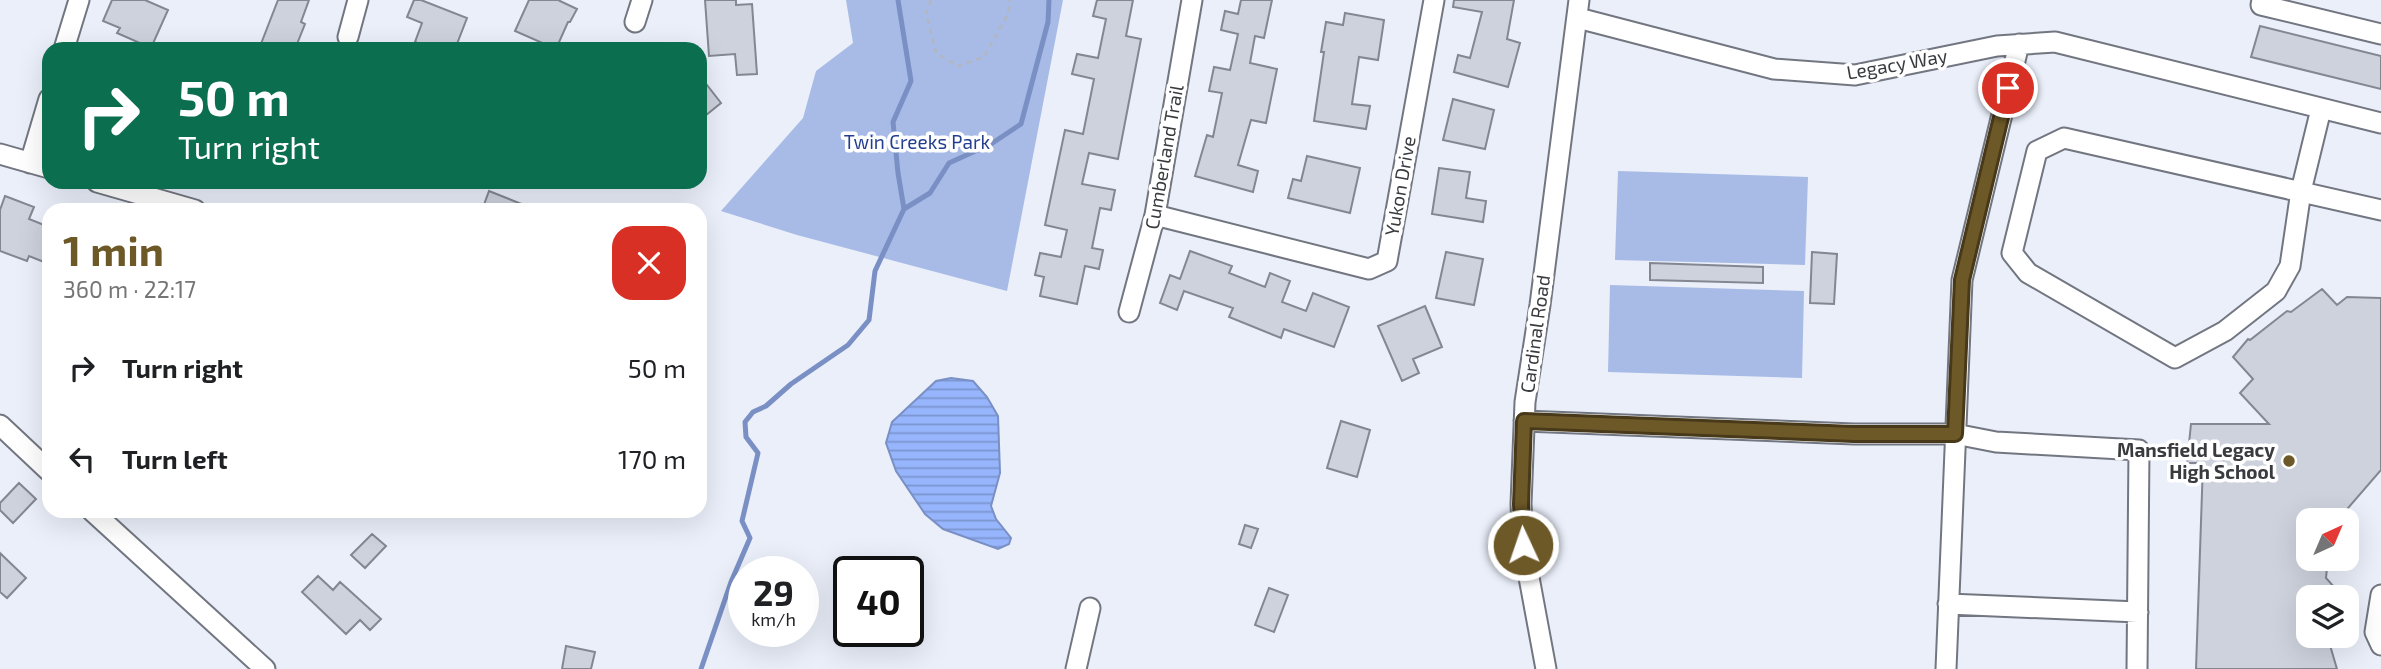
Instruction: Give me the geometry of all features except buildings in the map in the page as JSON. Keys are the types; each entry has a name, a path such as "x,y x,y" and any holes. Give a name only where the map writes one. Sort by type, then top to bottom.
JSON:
{"street":[{"path":"66,42 79,0"},
{"path":"348,37 358,0"},
{"path":"635,22 642,0"},
{"name":"Cumberland Trail","path":"1129,312 1155,215 1192,0"},
{"name":"Yukon Drive","path":"1155,215 1369,269 1387,261 1434,0"},
{"path":"2262,0 2261,5 2381,34"},
{"name":"Legacy Way","path":"1578,9 1774,69 1855,75 1997,46 2055,42 2381,123"},
{"name":"Cardinal Road","path":"1546,669 1523,545 1521,504 1524,421 1578,9"},
{"path":"1946,669 1962,280 2019,44"},
{"path":"2321,108 2301,191 2290,266 2276,291 2225,331 2175,358 2028,273 2012,253 2037,151 2064,138 2301,191 2381,210"},
{"path":"30,163 42,123"},
{"path":"0,154 42,166"},
{"path":"122,189 170,203"},
{"path":"1524,421 1854,434 1955,434 1996,442 2139,450 2137,669"},
{"path":"0,425 42,464"},
{"path":"100,518 265,669"},
{"path":"2381,595 2375,632 2381,645"},
{"path":"1948,604 2138,612"},
{"path":"1076,669 1090,608"}],"path":[{"path":"931,0 926,13 936,53 958,66 984,57 1008,14 1010,0"}],"green space":[{"name":"Twin Creeks Park","path":"846,0 1063,0 1007,291 797,235 721,211 803,118 816,71 853,43"},
{"path":"1618,171 1808,177 1805,265 1615,260"},
{"path":"1610,285 1804,291 1802,378 1608,372"}],"water":[{"path":"951,378 973,381 998,416 1000,473 991,506 996,519 1011,538 1009,544 998,549 943,529 925,514 896,471 886,443 892,422 936,381"}],"waterway":[{"path":"898,0 911,81 893,122 904,209"},
{"path":"701,669 731,582 750,538 742,521 758,453 746,437 745,422 753,412 766,406 791,384 848,345 869,320 875,271 904,209 930,193 949,163 991,144 1021,124 1048,22 1049,0"}],"place":[{"name":"Mansfield Legacy High School","path":"2289,461"}],"route":[{"path":"1523,545 1521,504 1524,421 1854,434 1955,434 1962,280 2008,88"}]}
